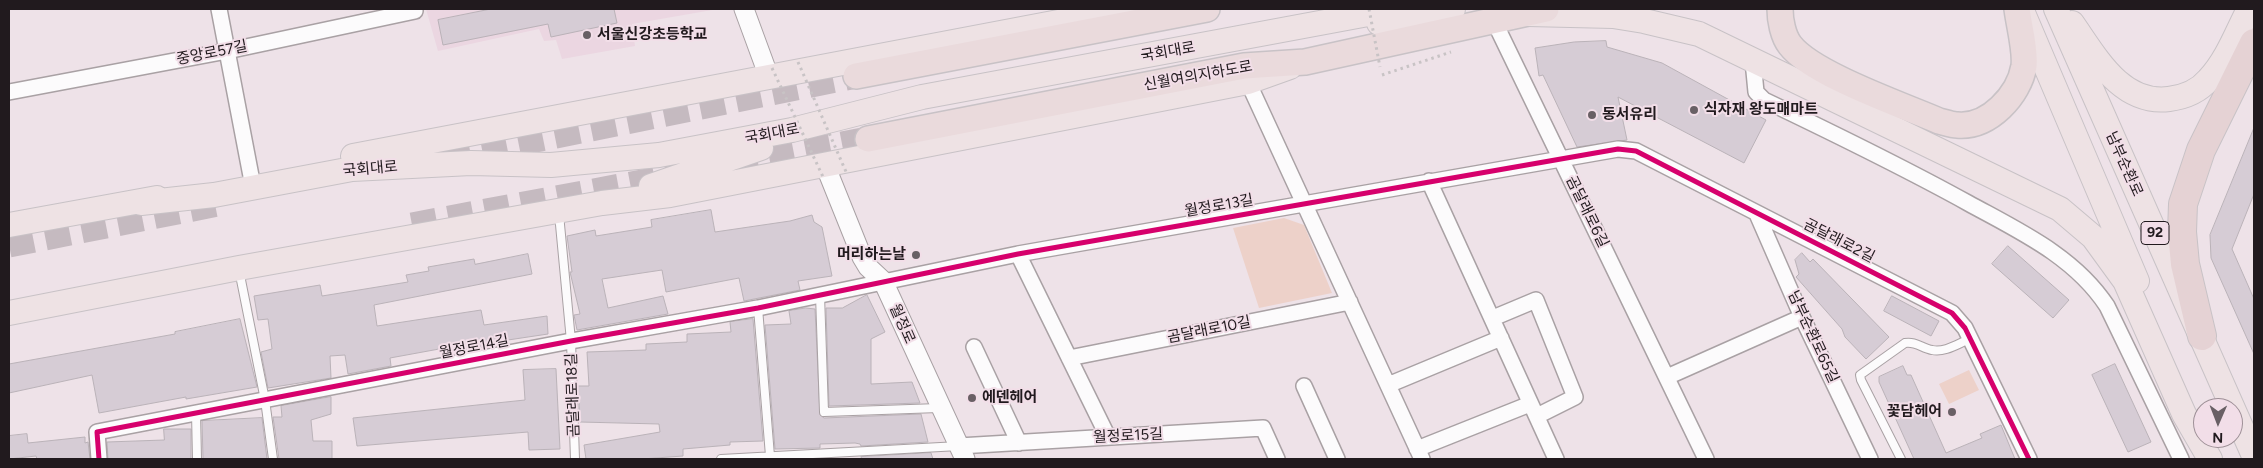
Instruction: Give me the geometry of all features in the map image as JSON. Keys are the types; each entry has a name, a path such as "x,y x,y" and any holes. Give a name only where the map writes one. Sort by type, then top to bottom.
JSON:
{"highway":[{"path":"856,76 1207,9"},
{"path":"1780,9 1780,20 1789,44 1811,65 1938,121 1958,126 1976,122 1994,113 2010,99 2020,82 2024,64 2017,9"},
{"name":"신월여의지하도로","path":"868,139 1244,66 1305,62 1537,11"},
{"path":"2202,336 2185,264 2182,232 2183,204 2201,150 2254,43"}],"main road":[{"path":"9,225 141,203 214,182 771,72 1127,9"},
{"name":"국회대로","path":"141,203 214,195 352,169 471,163 551,165 659,155 792,130 922,97 1395,9"},
{"name":"국회대로","path":"602,203 762,148 906,111 1454,9"},
{"name":"92","path":"2021,9 2193,414"},
{"name":"남부순환로","path":"2056,9 2254,456"},
{"path":"2062,9 2103,68 2119,84 2137,94 2157,101 2176,98 2194,92 2208,81 2218,68 2249,9"},
{"path":"1537,11 1613,16 1644,21 1698,34 2060,209 2093,237 2125,281 2184,414 2211,459"},
{"path":"9,313 239,268 602,203 824,172 1248,82 1305,62"}],"street":[{"path":"219,9 251,176"},
{"path":"744,9 771,72"},
{"name":"중앙로57길","path":"9,92 227,51 415,11"},
{"name":"곰달래로6길","path":"1494,21 1706,459"},
{"path":"1753,61 1756,92 1764,100 1907,170 2040,243 2068,262 2094,286 2107,306 2181,459"},
{"path":"1248,82 1420,454 1533,410 1575,397 1536,300 1493,318"},
{"name":"곰달래로2길","path":"1560,158 1618,149 1636,151 1946,309 1957,317 1970,339 2029,459"},
{"name":"월정로13길","path":"883,281 1018,254 1560,158"},
{"name":"월정로","path":"824,172 862,257 868,267 883,281 939,408 962,453"},
{"path":"1429,181 1556,459"},
{"name":"남부순환로65길","path":"1757,214 1802,317 1870,459"},
{"path":"1018,254 1108,437"},
{"name":"월정로14길","path":"99,459 98,432 571,341 758,308 883,281"},
{"name":"곰달래로10길","path":"1069,358 1350,302"},
{"path":"1667,377 1802,317"},
{"path":"1388,385 1501,338"},
{"path":"974,347 1019,443"},
{"path":"1304,386 1337,459"},
{"name":"월정로15길","path":"962,453 1019,443 1263,428 1277,459"}],"lane":[{"name":"곰달래로18길","path":"559,212 571,341 575,459"},
{"path":"239,268 265,400 273,459"},
{"path":"820,295 824,412 939,408"},
{"path":"758,308 770,456"},
{"path":"1900,459 1861,380 1860,374 1905,343 1912,342 1939,351 1970,339"},
{"path":"196,413 197,459"},
{"path":"721,459 770,456 962,453"}],"path":[{"path":"1369,9 1380,67"},
{"path":"1382,75 1451,52"},
{"path":"798,62 847,174"},
{"path":"771,72 824,172"}],"shaded area":[{"name":"서울신강초등학교","path":"426,9 718,9 632,24 635,46 562,59 556,40 544,41 539,29 438,51"},
{"path":"1284,218 1304,225 1332,293 1259,308 1233,228"},
{"path":"1969,370 1979,390 1949,404 1939,384"}],"building":[{"path":"491,9 614,9 617,23 551,37 548,24 443,45 438,20"},
{"path":"1606,41 1607,47 1662,63 1766,120 1744,163 1618,97 1627,140 1577,147 1543,75 1539,76 1535,48 1574,42"},
{"path":"2254,128 2254,194 2232,249 2254,299 2254,354 2211,258 2210,235"},
{"path":"711,210 715,232 790,221 812,215 814,222 822,227 832,276 798,281 800,290 744,301 739,278 666,292 662,270 602,279 608,308 663,296 668,314 577,330 574,315 580,314 570,272 572,272 567,236 595,230 596,236 652,227 651,220"},
{"path":"2008,246 2069,300 2053,318 1992,264"},
{"path":"1802,253 1810,262 1813,259 1889,337 1866,359 1845,337 1842,329 1796,277 1799,274 1795,260"},
{"path":"528,254 532,274 374,305 377,326 481,310 484,325 547,316 548,334 488,343 489,346 462,351 461,345 390,358 391,366 348,374 345,355 330,356 331,378 268,388 261,352 272,349 268,319 258,320 254,296 320,285 322,296 408,282 406,275 429,271 428,267 474,259 475,264"},
{"path":"867,295 885,332 871,339 871,384 912,382 920,403 829,406 826,308 842,308"},
{"path":"1892,296 1939,321 1931,336 1884,311"},
{"path":"806,308 815,309 820,415 824,418 921,414 928,442 861,446 855,443 820,444 820,448 775,449 765,325 791,324 789,311"},
{"path":"240,319 257,387 186,399 186,397 99,413 92,375 9,393 9,364 175,334 175,332"},
{"path":"753,319 763,441 730,442 730,445 683,449 683,456 642,459 586,459 584,445 660,432 659,424 580,422 578,386 589,386 587,352 646,350 646,344 687,342 687,334 731,332 730,322"},
{"path":"2115,364 2151,442 2128,452 2092,375"},
{"path":"1903,366 1907,375 1911,375 1946,453 1982,438 1980,434 2001,425 2015,459 1914,459 1879,382 1879,377"},
{"path":"556,369 560,449 529,450 528,432 357,446 353,418 525,400 523,370"},
{"path":"331,397 331,414 311,420 313,441 332,441 332,459 279,459 273,417 282,417 281,406"},
{"path":"262,418 267,459 203,459 202,421"},
{"path":"164,429 191,429 191,459 108,459 107,442 164,440"},
{"path":"27,434 28,443 85,437 85,443 88,442 90,459 37,459 36,456 9,459 9,436"},
{"path":"931,453 933,459 862,459 861,457"}],"tunnel":[{"path":"446,158 856,76"},
{"path":"733,165 868,139"},
{"path":"412,225 674,176"},
{"path":"9,245 218,204"}],"cycle path":[{"path":"99,459 97,432 571,341 758,308 1018,254 1618,149 1636,151 1952,313 1965,328 2029,459"}],"place":[{"name":"서울신강초등학교","path":"587,35"},
{"name":"식자재 왕도매마트","path":"1694,110"},
{"name":"동서유리","path":"1592,115"},
{"name":"머리하는날","path":"916,255"},
{"name":"에덴헤어","path":"972,398"},
{"name":"꽃담헤어","path":"1952,412"}]}
